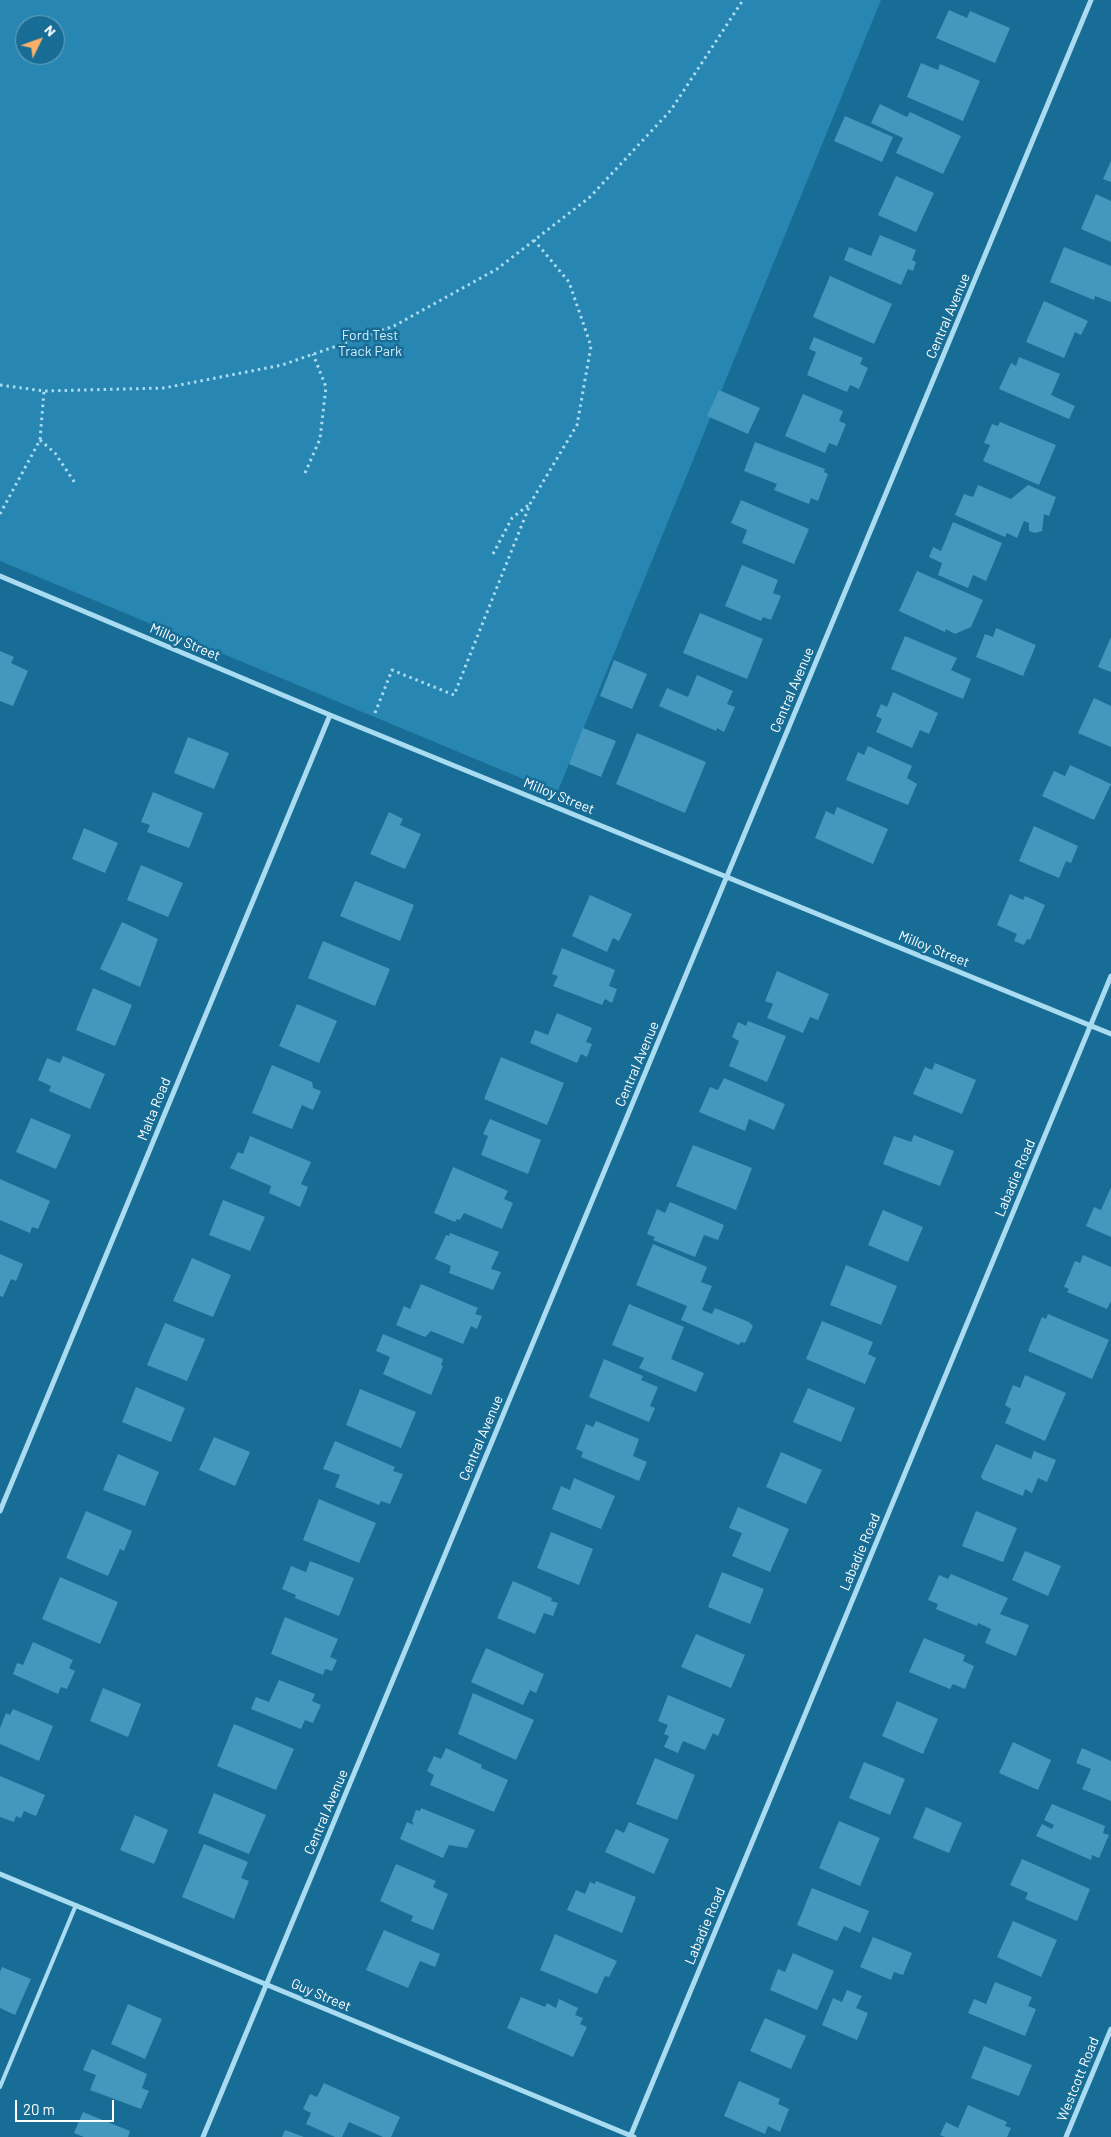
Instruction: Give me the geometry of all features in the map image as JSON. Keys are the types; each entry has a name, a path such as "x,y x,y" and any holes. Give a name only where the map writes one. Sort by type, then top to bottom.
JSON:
{"street":[{"name":"Central Avenue","path":"203,2137 1091,0"},
{"name":"Milloy Street","path":"0,576 330,715 1111,1034"},
{"name":"Malta Road","path":"0,1511 330,715"},
{"name":"Labadie Road","path":"632,2137 1111,976"},
{"name":"Guy Street","path":"0,1874 632,2137"},
{"name":"Westcott Road","path":"1066,2137 1111,2029"}],"lane":[{"path":"0,2087 76,1905"}],"path":[{"path":"0,385 44,391 164,388 282,365 394,326 497,269 590,197 671,110 743,0"},
{"path":"377,710 392,670 454,695 531,502 577,425 591,346 570,282 534,240"},
{"path":"305,474 320,439 326,387 313,354"},
{"path":"0,514 40,440 44,391"},
{"path":"40,440 55,453 75,484"},
{"path":"494,554 512,518 531,502"}],"green space":[{"name":"Ford Test Track Park","path":"0,0 881,0 557,793 0,561"}],"building":[{"path":"949,10 967,18 970,11 1010,28 995,63 936,38"},
{"path":"921,63 938,70 940,64 980,81 963,121 907,97"},
{"path":"880,104 907,117 910,112 961,136 943,174 896,153 903,138 871,123"},
{"path":"845,116 893,137 882,162 834,141"},
{"path":"1111,161 1111,182 1103,179"},
{"path":"896,176 934,193 916,232 878,215"},
{"path":"1096,194 1111,201 1111,242 1081,229"},
{"path":"880,235 916,250 912,260 916,262 913,271 908,269 901,285 844,260 849,247 871,256"},
{"path":"1064,247 1111,266 1111,302 1095,296 1094,300 1050,282"},
{"path":"830,276 892,304 874,344 813,317"},
{"path":"1044,301 1088,321 1081,335 1075,332 1064,358 1026,342"},
{"path":"814,337 863,358 860,364 868,368 859,389 850,385 847,392 807,375 816,352 809,349"},
{"path":"1019,357 1060,374 1051,395 1075,406 1069,419 999,389 1011,363 1016,366"},
{"path":"719,390 760,408 748,434 707,416"},
{"path":"803,394 843,411 839,421 846,424 837,446 829,443 825,453 785,436"},
{"path":"1000,422 1056,445 1039,485 983,461 990,445 984,443 992,424 998,426"},
{"path":"755,442 825,469 824,472 828,474 818,501 811,498 809,504 774,490 777,484 744,471"},
{"path":"978,485 1011,499 1028,485 1056,497 1049,516 1044,514 1042,531 1035,533 1029,531 1029,523 1024,521 1017,538 1007,533 1005,537 955,515 964,494 973,497"},
{"path":"741,500 809,529 794,564 742,543 747,530 731,523"},
{"path":"953,522 1002,543 986,581 973,575 968,588 938,575 942,563 929,557 933,547 941,551"},
{"path":"742,565 778,580 773,593 781,596 771,620 763,617 761,621 725,606"},
{"path":"917,571 983,600 971,627 955,634 946,629 945,632 899,611"},
{"path":"700,613 763,639 747,679 683,653"},
{"path":"996,628 1036,645 1023,676 976,657 985,634 993,637"},
{"path":"905,636 957,658 951,670 971,679 963,699 891,669"},
{"path":"1111,637 1111,672 1098,667"},
{"path":"0,651 14,657 11,663 28,671 13,706 0,701"},
{"path":"614,660 647,674 632,709 600,696"},
{"path":"697,675 733,691 727,704 735,707 724,732 717,728 716,731 659,706 667,688 688,697"},
{"path":"893,692 938,713 929,734 920,730 912,748 876,732 882,719 876,716 881,704 887,707"},
{"path":"1094,698 1111,706 1111,747 1078,733"},
{"path":"583,728 616,741 601,777 569,764"},
{"path":"637,733 706,762 685,813 616,784"},
{"path":"188,737 229,753 214,789 174,773"},
{"path":"868,746 912,766 907,778 917,784 908,805 846,780 858,752 864,755"},
{"path":"1070,765 1111,784 1094,820 1042,796 1054,771 1065,776"},
{"path":"153,792 203,813 189,848 147,832 150,825 141,822"},
{"path":"837,807 888,829 873,864 815,838 826,811 834,815"},
{"path":"389,812 403,819 400,825 421,834 405,869 370,854"},
{"path":"1034,826 1078,846 1071,863 1066,861 1059,878 1019,861"},
{"path":"84,828 118,843 105,873 72,859"},
{"path":"141,865 183,883 168,917 127,900"},
{"path":"355,881 414,905 400,941 340,916"},
{"path":"1010,894 1023,900 1025,896 1045,905 1030,940 1027,939 1024,945 1014,941 1017,934 997,925"},
{"path":"590,895 632,914 619,941 613,938 607,952 572,936"},
{"path":"122,922 158,939 140,987 100,969"},
{"path":"323,941 390,969 375,1006 308,978"},
{"path":"562,948 615,970 609,986 617,989 612,1003 605,999 602,1005 553,986 558,976 552,974"},
{"path":"777,971 829,994 818,1020 810,1017 803,1033 767,1018 773,1004 765,1001"},
{"path":"93,988 132,1005 115,1046 76,1030"},
{"path":"297,1004 337,1021 319,1063 279,1046"},
{"path":"557,1013 592,1028 586,1042 592,1044 587,1057 581,1054 577,1063 530,1043 535,1030 548,1035"},
{"path":"748,1021 786,1036 767,1082 729,1066 739,1041 732,1037 738,1022 746,1026"},
{"path":"63,1056 105,1074 90,1109 49,1091 51,1086 38,1080 47,1058 60,1063"},
{"path":"501,1057 564,1083 547,1125 484,1099"},
{"path":"935,1063 976,1080 962,1114 913,1094 925,1067 932,1070"},
{"path":"272,1065 312,1082 313,1088 321,1091 313,1110 302,1105 292,1129 252,1113"},
{"path":"724,1078 785,1104 774,1130 749,1119 745,1131 699,1112 710,1087 718,1090"},
{"path":"31,1118 71,1135 56,1169 16,1152"},
{"path":"490,1119 541,1140 528,1174 481,1155 488,1136 483,1134"},
{"path":"914,1135 954,1151 940,1186 883,1164 894,1136 911,1142"},
{"path":"250,1136 311,1162 301,1184 308,1187 300,1207 269,1193 271,1186 230,1168 238,1152 243,1154"},
{"path":"693,1145 752,1168 736,1210 676,1186"},
{"path":"453,1167 508,1191 504,1199 513,1203 502,1229 464,1213 460,1220 457,1219 455,1222 434,1213"},
{"path":"0,1179 50,1201 38,1229 32,1227 30,1233 0,1220"},
{"path":"1111,1187 1111,1237 1086,1226 1094,1207 1101,1210"},
{"path":"223,1200 265,1217 250,1251 209,1235"},
{"path":"670,1202 724,1225 718,1240 704,1235 695,1257 653,1240 655,1237 647,1234 657,1209 665,1213"},
{"path":"883,1210 923,1227 908,1262 868,1245"},
{"path":"450,1233 499,1252 491,1269 501,1272 493,1290 449,1273 451,1266 435,1259 446,1235 449,1236"},
{"path":"653,1244 707,1267 701,1282 712,1286 702,1310 712,1314 715,1308 749,1322 753,1326 745,1343 741,1342 739,1345 681,1320 687,1306 636,1285"},
{"path":"0,1254 23,1264 16,1281 11,1279 3,1297 0,1296"},
{"path":"1083,1255 1111,1267 1111,1301 1107,1309 1067,1292 1069,1289 1064,1287 1075,1261 1080,1263"},
{"path":"192,1258 231,1275 213,1317 173,1301"},
{"path":"846,1265 897,1286 881,1325 830,1305"},
{"path":"421,1284 478,1308 475,1314 482,1316 477,1329 471,1326 463,1344 431,1331 425,1337 396,1325 404,1306 410,1309"},
{"path":"629,1304 684,1327 671,1359 704,1373 696,1392 639,1368 644,1358 612,1345"},
{"path":"1048,1314 1109,1340 1092,1379 1028,1351 1042,1317 1046,1319"},
{"path":"822,1321 873,1342 868,1354 876,1358 865,1384 806,1359"},
{"path":"165,1323 205,1339 187,1381 147,1365"},
{"path":"383,1334 443,1359 441,1365 443,1366 431,1395 383,1374 390,1357 376,1351"},
{"path":"604,1359 643,1376 641,1380 658,1387 650,1406 655,1408 649,1422 589,1397"},
{"path":"1025,1375 1066,1393 1045,1441 1005,1423 1011,1409 1005,1405 1013,1385 1020,1388"},
{"path":"136,1387 185,1408 171,1442 122,1422"},
{"path":"808,1388 855,1408 841,1442 793,1422"},
{"path":"360,1389 416,1412 401,1448 346,1425"},
{"path":"596,1421 639,1439 633,1456 647,1462 639,1481 581,1457 583,1452 576,1449 586,1424 593,1427"},
{"path":"214,1437 250,1452 235,1486 199,1470"},
{"path":"335,1441 395,1467 393,1471 403,1474 390,1504 381,1501 379,1505 335,1487 340,1475 323,1469"},
{"path":"996,1444 1031,1459 1034,1451 1056,1460 1047,1482 1038,1478 1032,1493 1025,1489 1023,1496 982,1479 981,1476"},
{"path":"781,1452 822,1470 806,1504 766,1487"},
{"path":"118,1454 159,1472 145,1506 103,1490"},
{"path":"574,1478 615,1496 601,1529 552,1509 561,1486 570,1490"},
{"path":"319,1499 376,1523 359,1563 303,1540"},
{"path":"738,1507 789,1529 770,1572 732,1556 742,1533 729,1528"},
{"path":"86,1511 132,1531 124,1551 120,1549 108,1576 66,1558"},
{"path":"976,1511 1017,1528 1003,1562 962,1546"},
{"path":"551,1532 593,1549 579,1585 537,1568"},
{"path":"1025,1551 1061,1566 1048,1596 1012,1580"},
{"path":"310,1561 354,1578 339,1616 295,1598 296,1595 282,1589 291,1566 306,1572"},
{"path":"722,1572 764,1589 750,1624 708,1607"},
{"path":"951,1574 1008,1598 1000,1614 1029,1625 1016,1656 985,1643 991,1629 978,1623 977,1626 936,1609 938,1604 928,1600 939,1575 948,1579"},
{"path":"60,1577 118,1602 100,1644 42,1619"},
{"path":"513,1581 552,1598 551,1601 558,1603 553,1616 544,1613 535,1634 497,1618"},
{"path":"285,1617 338,1639 330,1657 337,1660 332,1671 325,1669 323,1675 271,1654"},
{"path":"696,1634 745,1655 731,1688 681,1667"},
{"path":"924,1638 965,1655 963,1661 974,1666 965,1689 953,1684 950,1689 909,1672"},
{"path":"33,1642 73,1660 69,1668 75,1671 67,1689 61,1687 58,1694 13,1674 17,1663 23,1665"},
{"path":"486,1648 544,1674 536,1693 530,1690 523,1705 471,1682"},
{"path":"279,1680 315,1694 312,1701 321,1705 313,1723 305,1720 301,1729 251,1709 256,1697 269,1702"},
{"path":"103,1688 141,1704 128,1737 90,1721"},
{"path":"473,1693 534,1720 516,1760 458,1734"},
{"path":"668,1695 725,1719 718,1736 713,1733 705,1750 683,1741 678,1753 664,1747 669,1736 664,1734 668,1725 658,1721"},
{"path":"897,1701 938,1719 923,1754 882,1736"},
{"path":"13,1709 53,1726 39,1761 0,1744 0,1728 6,1713 10,1715"},
{"path":"234,1724 294,1749 276,1790 217,1766"},
{"path":"1013,1742 1051,1760 1038,1790 999,1773"},
{"path":"446,1748 482,1765 481,1768 508,1780 494,1812 430,1785 434,1775 427,1771 434,1756 441,1759"},
{"path":"1082,1748 1111,1761 1111,1801 1082,1789 1091,1769 1076,1763"},
{"path":"655,1758 695,1775 677,1820 636,1804"},
{"path":"864,1762 905,1779 890,1815 849,1798"},
{"path":"0,1776 45,1795 36,1816 24,1811 21,1818 16,1816 14,1822 0,1817"},
{"path":"214,1793 266,1815 249,1854 198,1833"},
{"path":"1052,1804 1105,1826 1103,1833 1109,1835 1099,1858 1092,1855 1091,1860 1036,1836 1042,1824 1052,1829 1054,1825 1044,1820"},
{"path":"926,1807 962,1823 949,1853 913,1838"},
{"path":"421,1808 475,1830 467,1848 449,1845 443,1858 400,1839 407,1822 414,1825 412,1821 416,1810 420,1811"},
{"path":"135,1815 168,1830 154,1864 120,1850"},
{"path":"839,1821 880,1838 860,1886 819,1868"},
{"path":"629,1822 669,1839 654,1874 605,1852 616,1829 624,1833"},
{"path":"204,1844 248,1862 241,1878 249,1881 234,1919 182,1897"},
{"path":"1022,1859 1090,1889 1077,1921 1025,1899 1028,1893 1010,1885"},
{"path":"396,1864 436,1881 433,1887 448,1894 433,1930 411,1921 413,1916 380,1901"},
{"path":"596,1881 636,1897 622,1933 567,1910 576,1890 585,1894 590,1882 595,1884"},
{"path":"812,1888 869,1911 860,1933 844,1926 837,1941 797,1925"},
{"path":"1013,1921 1057,1940 1041,1977 997,1957"},
{"path":"384,1930 440,1954 435,1967 420,1961 408,1988 366,1970"},
{"path":"555,1934 617,1961 609,1977 605,1976 597,1994 540,1970"},
{"path":"873,1937 912,1953 903,1975 894,1972 891,1980 860,1967"},
{"path":"793,1953 834,1971 817,2010 770,1990 778,1969 785,1972"},
{"path":"2,1967 31,1979 15,2015 0,2008 0,1972"},
{"path":"995,1982 1032,1997 1028,2006 1036,2009 1025,2036 968,2013 974,1999 986,2004"},
{"path":"847,1990 862,1996 856,2008 868,2013 857,2040 822,2025 833,1998 842,2002"},
{"path":"521,1997 545,2007 547,2003 556,2008 559,1999 578,2008 575,2015 583,2018 580,2024 587,2027 573,2057 507,2028"},
{"path":"128,2004 162,2019 145,2059 111,2044"},
{"path":"765,2018 806,2036 791,2069 750,2051"},
{"path":"984,2046 1032,2065 1019,2096 971,2078"},
{"path":"92,2049 147,2074 142,2088 149,2091 141,2109 90,2090 96,2075 83,2070"},
{"path":"739,2081 780,2099 778,2104 789,2109 780,2132 768,2126 765,2134 724,2116"},
{"path":"324,2083 400,2117 391,2137 383,2137 349,2122 342,2137 335,2137 306,2124 311,2113 303,2109 310,2094 317,2097"},
{"path":"968,2105 1007,2122 1005,2126 1011,2128 1007,2137 945,2137 940,2135 946,2122 958,2128"},
{"path":"83,2112 130,2131 128,2137 84,2137 74,2133"},
{"path":"285,2130 304,2137 282,2137"}]}
